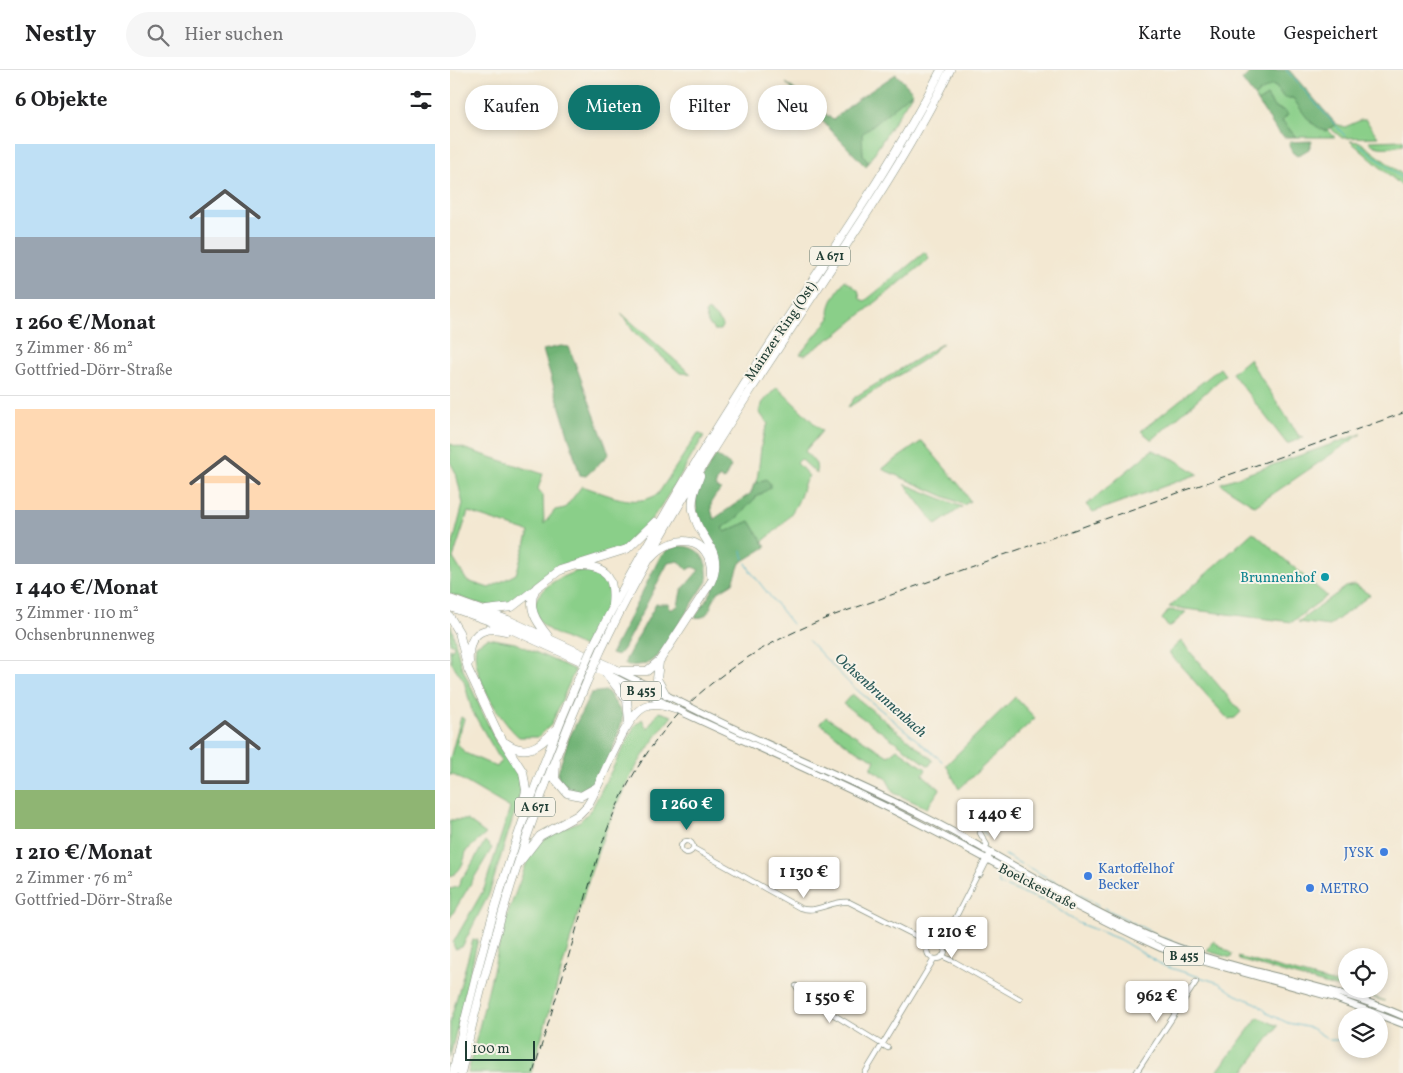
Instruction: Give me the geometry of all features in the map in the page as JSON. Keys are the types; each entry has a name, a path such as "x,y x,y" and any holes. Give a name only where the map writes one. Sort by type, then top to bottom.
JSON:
{"highway":[{"name":"Mainzer Ring (Ost)","path":"665,511 711,436 886,168 941,70"},
{"name":"Mainzer Ring (Ost)","path":"709,454 888,180 950,70"},
{"name":"A 671","path":"452,1073 492,912 517,834 557,728 584,677 601,650 637,578 709,454"},
{"path":"619,671 642,672 651,669 660,660 705,592 715,572 715,556 697,522 693,503 696,486 709,454"},
{"name":"A 671","path":"460,1073 476,1003 511,878 584,677 593,646 665,511"},
{"path":"482,610 512,607 539,585 568,567 627,548 642,536 665,511"},
{"path":"637,578 653,556 664,546 674,541 686,541 699,546 709,560 710,577 705,592"},
{"path":"568,567 590,566 608,575 613,586 612,609"},
{"path":"539,585 532,599 531,609 536,620 549,637"},
{"name":"B 455","path":"450,599 549,637 619,671"},
{"name":"B 455","path":"450,606 523,634 605,672"},
{"path":"450,617 459,632 466,663 502,740 521,767 526,780 526,794 517,834"},
{"path":"473,678 469,650 478,634 492,629 523,634"},
{"path":"660,660 657,679 666,695"},
{"path":"605,672 627,700 630,712 628,724"},
{"path":"511,878 531,845 546,832 582,811 600,784 628,724 638,711 647,706 660,705 678,710"},
{"path":"502,740 515,748 530,750 541,744 557,728"},
{"path":"562,737 554,769 555,779 560,788 571,795 581,796 591,792 600,784"}],"main road":[{"name":"B 455","path":"619,671 666,695"},
{"name":"B 455","path":"605,672 678,710"},
{"name":"Boelckestraße","path":"666,695 883,797 1111,917 1181,949 1338,992 1403,1016"},
{"name":"Boelckestraße","path":"678,710 855,791 923,825 986,861 1168,951 1335,998 1403,1024"}],"street":[{"path":"929,946 940,943 986,861 988,852 980,833"},
{"path":"693,848 800,908 814,910 839,902 849,902 929,946 932,957"},
{"path":"913,936 932,935 951,924"},
{"path":"940,943 943,954 1020,998"},
{"path":"865,1073 932,957 943,954"},
{"path":"1136,1073 1196,982"},
{"path":"796,986 803,996 888,1048"}],"green space":[{"path":"1253,70 1289,70 1336,124 1326,131 1315,126 1293,98 1284,98 1276,87 1272,85 1254,96 1242,80"},
{"path":"896,74 913,92 862,134 863,154 868,163 866,167 827,126 827,115 833,120 854,102"},
{"path":"1272,85 1276,87 1284,98 1293,98 1311,123 1328,130 1335,137 1296,137 1282,120 1285,111 1274,107 1267,96 1258,102 1254,96"},
{"path":"913,92 868,163 863,154 861,134"},
{"path":"1267,96 1274,107 1285,111 1288,115 1282,121 1296,137 1284,137 1277,131 1258,102"},
{"path":"1361,120 1366,120 1378,137 1342,138 1330,128 1336,124 1345,127"},
{"path":"1403,140 1403,145 1385,148 1376,146 1369,141"},
{"path":"1312,141 1309,149 1297,156 1292,152 1289,142"},
{"path":"1350,141 1360,142 1403,175 1403,187"},
{"path":"925,252 929,259 838,333 805,355 800,354 830,318 831,303 845,280 858,290 860,299 865,301"},
{"path":"708,310 723,324 720,330 714,330 708,323 705,313"},
{"path":"621,313 691,374 680,373 633,331"},
{"path":"943,343 926,358 847,408 855,397"},
{"path":"561,346 569,347 609,454 586,476 580,475 543,350"},
{"path":"1250,358 1250,361 1299,436 1304,437 1287,444 1232,373"},
{"path":"1220,368 1225,375 1152,440 1141,431"},
{"path":"777,387 822,431 805,451 816,464 817,474 801,459 797,463 809,476 797,504 789,517 762,542 750,521 725,532 722,528 763,493 763,480 756,483 763,437 768,424 759,412 763,402"},
{"path":"698,433 704,436 666,499 642,530 618,551 553,571 540,580 521,598 505,606 477,603 450,594 450,555 463,504 456,473 450,462 450,444 543,474 538,489 543,495 544,524 555,510 565,508 582,486 620,499 640,500 658,494","holes":["468,512 529,532 516,574 489,588 467,581 453,558"]},
{"path":"1361,434 1255,506 1221,483"},
{"path":"922,441 961,487 970,501 964,505 882,469"},
{"path":"1152,450 1174,459 1198,474 1093,512 1086,505"},
{"path":"716,455 731,466 724,480 719,477 715,486 721,490 712,503 711,510 714,519 751,493 754,484 766,479 770,483 770,488 756,497 737,518 722,528 725,532 750,521 766,547 740,563 733,583 717,593 707,614 695,617 712,591 719,573 719,554 701,523 696,505 697,492 705,473"},
{"path":"905,484 962,507 936,525"},
{"path":"1253,532 1327,596 1292,622 1169,607"},
{"path":"679,546 693,549 702,556 705,561 707,581 659,655 647,664 628,666 625,664 626,659 656,604 669,604 670,610 678,606 681,591 699,570 693,567 687,570 679,561 668,563 623,649 617,656 611,654 660,557 668,549"},
{"path":"578,571 601,573 609,582 610,602 586,648 546,628 536,615 535,606 537,597 543,590 560,578"},
{"path":"1355,585 1370,595 1329,626 1298,622 1346,587"},
{"path":"1169,610 1186,612 1169,628 1162,619"},
{"path":"451,625 461,665 496,742 516,767 521,792 489,894 462,947 455,949 453,943 484,889 510,808 452,774 450,776 450,759 461,717 464,719 457,743 465,753 497,767 501,761 472,711 464,681 451,662 450,649 453,649 454,645 450,643"},
{"path":"488,638 515,643 575,670 551,725 538,737 519,737 503,719 488,695 477,668 475,656 476,645"},
{"path":"1181,641 1241,712 1235,718 1228,719 1170,654 1170,651"},
{"path":"608,692 623,715 618,736 602,771 588,789 580,794 567,791 558,778 558,772 569,738 591,693"},
{"path":"852,694 933,760 929,766 843,704"},
{"path":"1015,697 1035,718 959,789 946,765"},
{"path":"659,712 672,716 637,766 623,792 600,845 531,1073 468,1073 505,921 530,854 540,842 554,832 580,821 591,810 634,727 642,719 647,729"},
{"path":"826,717 888,756 897,749 926,769 923,775 940,789 927,808 894,793 886,778 871,769 875,760 850,747 820,723"},
{"path":"450,820 467,820 486,834 466,851 461,866 450,877"},
{"path":"485,841 492,848 450,918 450,889 458,887 462,877 466,874"},
{"path":"478,939 450,1057 450,1022 473,940"},
{"path":"1213,941 1232,954 1231,958 1207,951"},
{"path":"1238,957 1338,984 1338,988 1239,960"},
{"path":"1258,1017 1278,1026 1243,1073 1216,1073"}],"waterway":[{"path":"1286,70 1345,136"},
{"path":"1359,144 1403,179"},
{"name":"Ochsenbrunnenbach","path":"742,551 744,559"},
{"name":"Ochsenbrunnenbach","path":"746,563 792,624"},
{"name":"Ochsenbrunnenbach","path":"809,641 850,684 942,761"},
{"name":"Ochsenbrunnenbach","path":"972,813 986,836"},
{"name":"Ochsenbrunnenbach","path":"1005,855 1021,864"},
{"name":"Ochsenbrunnenbach","path":"1026,866 1046,877"},
{"path":"998,876 999,884 1049,903 1078,923 1119,939 1164,966 1219,983 1236,995 1256,1003 1269,1014 1288,1023 1311,1028 1330,1040 1338,1040"},
{"name":"Ochsenbrunnenbach","path":"1049,879 1070,890"},
{"name":"Ochsenbrunnenbach","path":"1076,893 1098,905"},
{"name":"Ochsenbrunnenbach","path":"1104,908 1159,936"},
{"name":"Ochsenbrunnenbach","path":"1163,938 1201,951"}],"railway":[{"path":"533,1073 597,861 617,806 635,772 656,741 679,714 705,689 733,667 764,648 832,616 1403,413"}],"place":[{"name":"Brunnenhof","path":"1325,577"},
{"name":"JYSK","path":"1384,852"},
{"name":"Kartoffelhof Becker","path":"1088,876"},
{"name":"METRO","path":"1310,888"}]}
